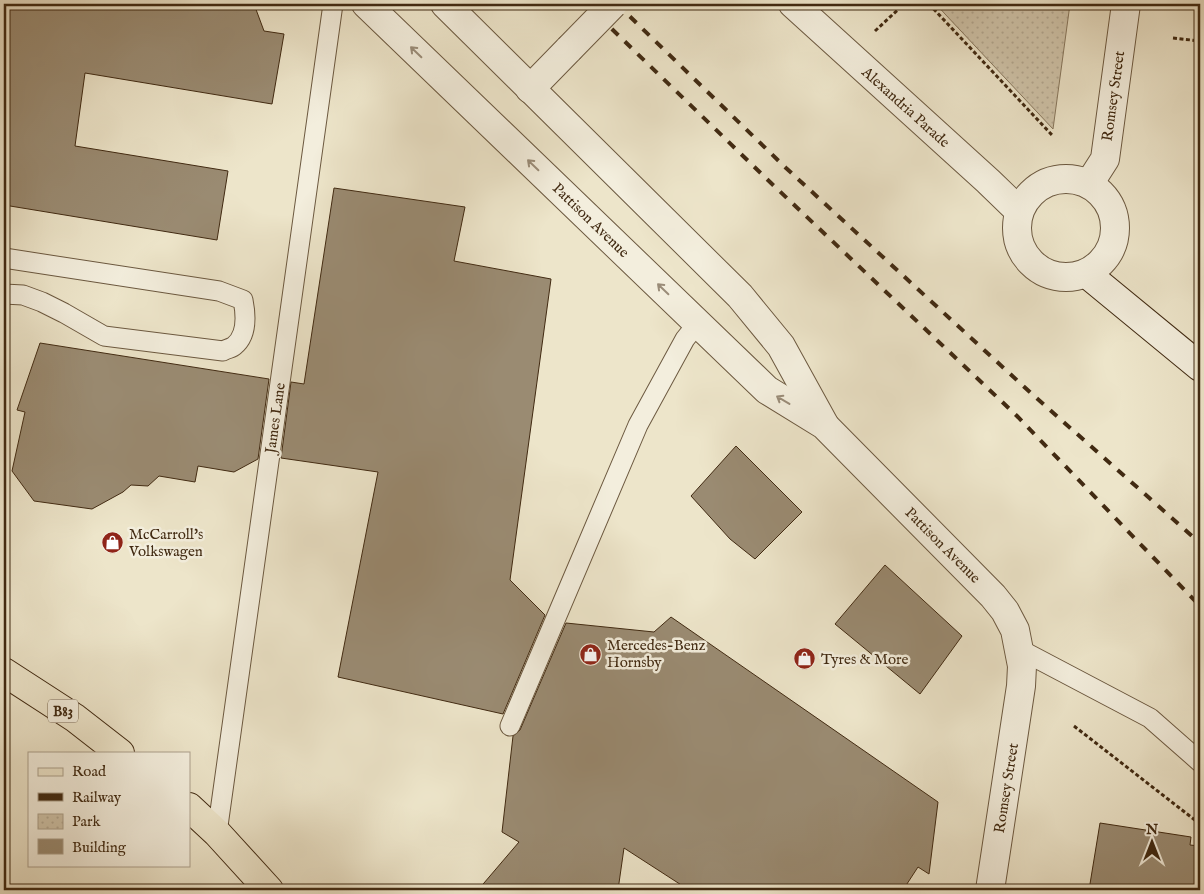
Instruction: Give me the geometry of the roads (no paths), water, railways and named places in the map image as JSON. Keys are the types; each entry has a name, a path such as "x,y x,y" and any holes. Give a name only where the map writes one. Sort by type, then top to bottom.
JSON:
{"main road":[{"name":"B83","path":"4,672 75,718 119,752"},
{"path":"190,807 217,833 269,890"}],"street":[{"name":"Pattison Avenue","path":"366,4 767,390 824,425 993,596 1005,611 1015,630 1022,666 1021,686"},
{"name":"Pattison Avenue","path":"445,4 740,296 781,346 824,425"},
{"path":"530,89 613,4"},
{"name":"Alexandria Parade","path":"792,4 1019,211"},
{"name":"Romsey Street","path":"1089,184 1105,159 1126,4"},
{"path":"1057,180 1075,180 1089,184 1102,194 1111,207 1116,222 1115,238 1110,253 1100,265 1087,274 1070,278 1053,276 1038,270 1026,258 1018,244 1016,227 1019,211 1028,196 1041,185 1057,180"},
{"path":"1087,274 1200,367"},
{"name":"Romsey Street","path":"990,890 1021,686"}],"lane":[{"name":"James Lane","path":"217,833 333,4"},
{"path":"4,258 219,291 243,300 246,316 243,334 234,347 223,350 104,336 42,302 23,295 4,294"},
{"path":"510,726 638,425 685,340 698,323"},
{"path":"1019,649 1150,718 1200,762"}],"railway":[{"path":"586,4 771,183 1017,416 1200,606"},
{"path":"617,4 786,168 1032,394 1200,543"}],"place":[{"name":"McCarroll's Volkswagen","path":"113,543"},
{"name":"Mercedes-Benz Hornsby","path":"591,654"},
{"name":"Tyres & More","path":"805,659"}]}
